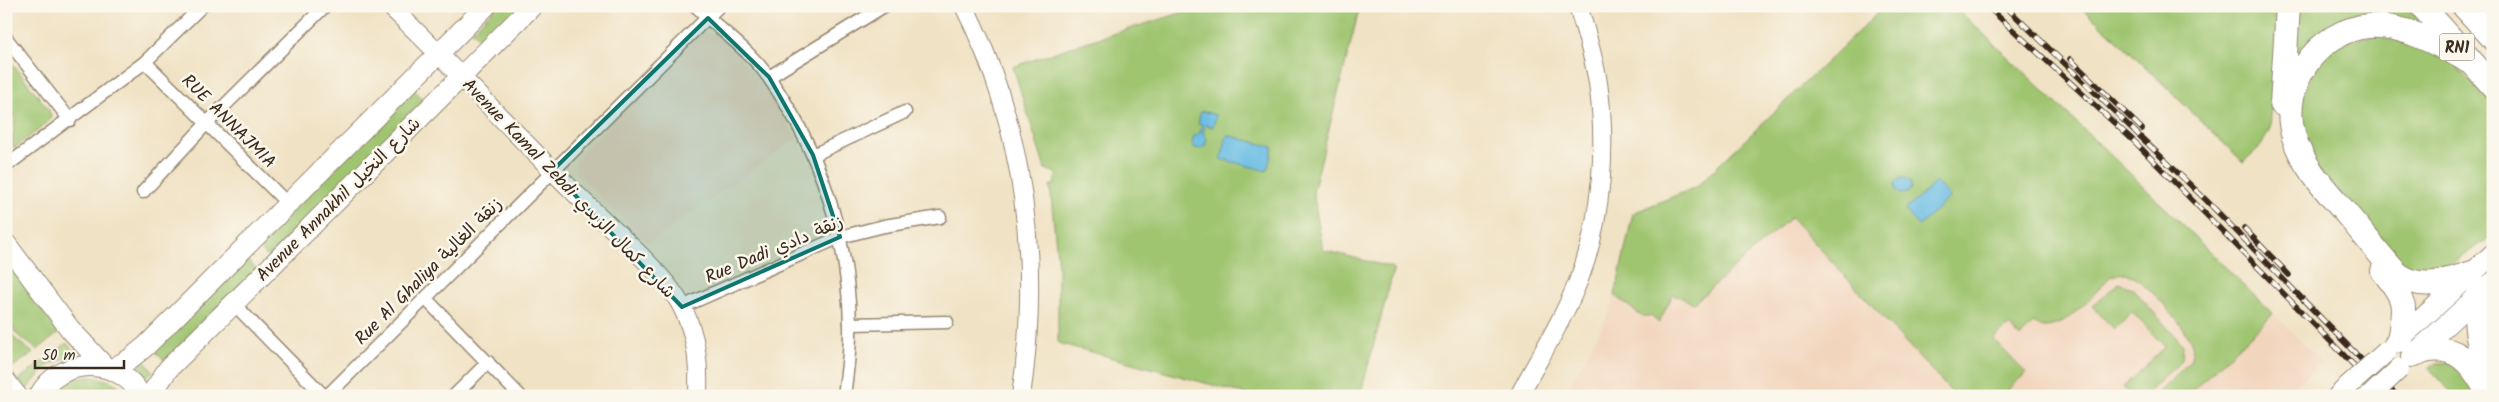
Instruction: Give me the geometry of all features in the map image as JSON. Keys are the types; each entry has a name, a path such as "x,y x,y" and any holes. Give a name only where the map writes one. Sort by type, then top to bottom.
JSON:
{"highway":[{"path":"2288,6 2282,89 2283,131 2288,151 2294,164 2306,181 2397,288 2403,304 2399,353 2426,349 2454,352 2461,356 2475,371 2490,396"},
{"name":"RN1","path":"2422,6 2493,86"},
{"name":"RN1","path":"2464,6 2490,34"},
{"path":"2476,6 2490,34"},
{"path":"2469,61 2436,43 2411,34 2384,27 2370,26 2354,29 2327,42 2308,60 2294,87 2291,119 2293,136 2309,166 2396,273 2406,280 2424,284 2481,284 2475,310 2478,340 2493,379"}],"main road":[{"name":"Avenue Annakhil شارع النخيل","path":"108,368 130,359 146,346 486,6"},
{"name":"Avenue Annakhil شارع النخيل","path":"150,396 168,369 532,6"},
{"path":"6,244 70,329 108,368 126,378 141,396"},
{"path":"2343,391 2399,353 2481,284 2493,254"},
{"path":"2370,396 2399,353"},
{"path":"39,396 55,376 70,368 88,365 108,368"},
{"path":"6,382 17,396"}],"street":[{"path":"142,192 207,123 325,6"},
{"name":"Avenue Kamal Zebdi شارع كمال الزبدي","path":"390,6 462,76 552,171 656,273 682,307 697,350 698,396"},
{"path":"696,6 769,77 813,155 833,209 840,237 850,324 844,396"},
{"name":"Rue Al Ghaliya زنقة الغالية","path":"325,396 426,299 719,6"},
{"path":"769,77 884,6"},
{"path":"964,6 993,72 1001,96 1026,214 1030,271 1029,317 1021,396"},
{"path":"1519,396 1540,361 1570,301 1581,273 1596,222 1601,166 1598,84 1590,42 1578,6"},
{"path":"6,166 70,120 145,62 194,9"},
{"path":"6,38 70,120"},
{"name":"RUE ANNAJMIA","path":"145,62 288,204"},
{"path":"813,155 905,112"},
{"name":"Rue Dadi زنقة دادي","path":"682,307 840,237 884,226 940,217"},
{"path":"426,299 520,396"},
{"path":"234,304 325,396"},
{"path":"850,324 947,322"},
{"path":"454,396 488,362"}],"highlighted area":[{"path":"708,18 769,77 813,155 840,237 682,307 552,171"}],"shaded area":[{"path":"700,33 719,34 728,40 766,91 797,139 648,243 575,172 577,157"},
{"path":"2138,181 2322,362 2284,396 1564,396 1610,312 1621,271 1694,303 1791,217 1933,369"}],"green space":[{"path":"497,6 520,6 483,42 472,31"},
{"path":"1192,6 1360,6 1313,192 1323,250 1394,268 1360,396 1253,396 1058,343 1058,267 1050,185 1054,185 1056,173 1045,169 1013,67 1076,45 1191,10"},
{"path":"1885,6 1954,6 2138,181 2273,314 2187,396 2159,396 2159,392 2190,361 2192,344 2181,325 2152,292 2132,276 2125,273 2119,274 2110,277 2085,303 2064,321 2053,326 2043,327 2033,323 2020,337 2010,325 1993,339 2026,373 2005,392 2008,396 1955,396 1791,217 1694,303 1673,294 1659,323 1651,316 1641,316 1615,295 1633,213 1696,187"},
{"path":"2079,6 2280,6 2270,128 2261,146 2243,162 2123,45"},
{"path":"2294,6 2407,6 2429,30 2384,21 2295,66"},
{"path":"2383,33 2451,61 2493,103 2493,235 2436,276 2406,271 2311,161 2298,99 2328,50 2339,43"},
{"path":"6,55 49,110 51,117 47,123 15,148 12,144 15,120 6,96"},
{"path":"413,89 424,100 268,257 257,246"},
{"path":"6,104 12,119 9,142 6,140"},
{"path":"245,257 256,269 165,361 153,349"},
{"path":"6,260 60,332 37,350 16,333 9,318 6,298"},
{"path":"2119,283 2132,288 2183,345 2182,360 2147,393 2150,396 2131,396 2123,387 2165,347 2132,312 2114,329 2092,306"},
{"path":"2493,307 2493,366 2485,318"},
{"path":"6,313 13,337 33,353 10,369 6,364"},
{"path":"67,343 76,354 47,366 26,390 18,380"},
{"path":"143,360 153,371 145,377 139,376 136,371"},
{"path":"2457,362 2486,396 2455,396 2429,368 2437,363"},
{"path":"86,377 110,381 129,396 53,396 68,382"}],"water":[{"path":"1201,111 1216,115 1213,127 1205,125 1203,133 1207,139 1205,146 1200,149 1195,148 1192,143 1194,136 1200,133 1202,124 1198,123"},
{"path":"1227,135 1273,147 1267,171 1221,159"},
{"path":"1903,178 1909,180 1911,186 1909,192 1903,194 1897,192 1895,186 1897,180"},
{"path":"1936,182 1950,197 1919,226 1905,210"}],"railway":[{"path":"1987,6 2136,143 2384,396"},
{"path":"2005,6 2206,200 2397,396"},
{"path":"2070,59 2142,129"},
{"path":"2244,228 2289,275"}]}
